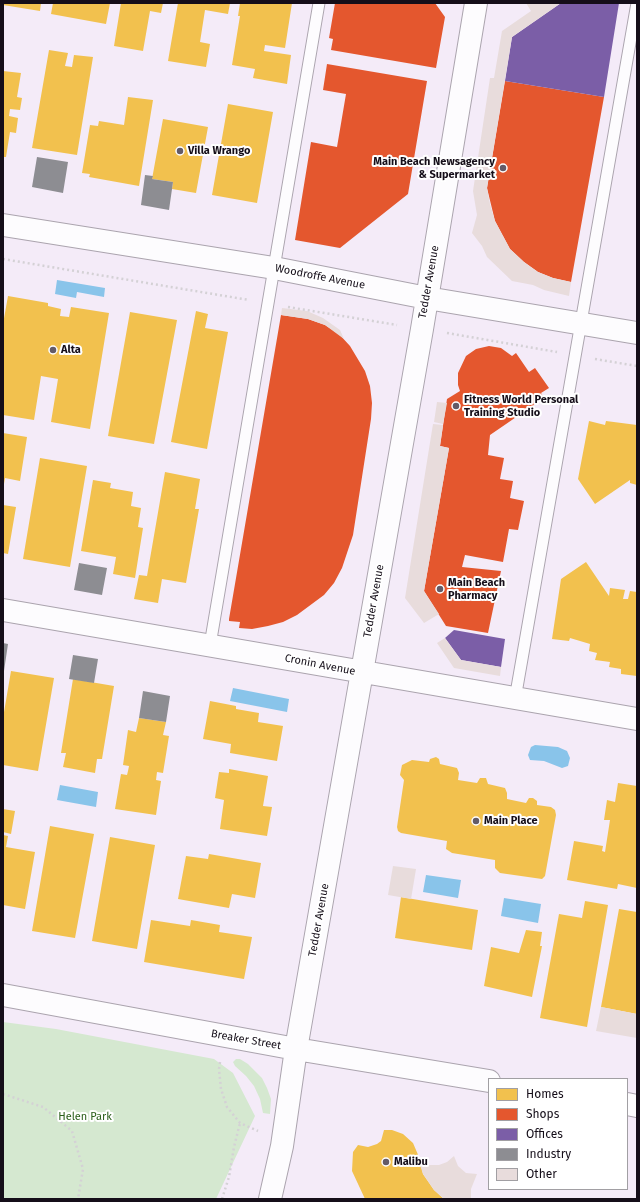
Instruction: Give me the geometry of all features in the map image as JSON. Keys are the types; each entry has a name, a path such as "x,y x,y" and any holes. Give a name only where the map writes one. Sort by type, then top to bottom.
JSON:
{"street":[{"name":"Tedder Avenue","path":"270,1199 282,1146 296,1049 422,329 476,3"},
{"name":"Woodroffe Avenue","path":"3,225 274,268 427,298 637,333"},
{"name":"Cronin Avenue","path":"3,610 210,645 362,673 637,719"},
{"name":"Breaker Street","path":"3,995 296,1049 488,1081"}],"lane":[{"path":"210,645 319,3"},
{"path":"515,699 637,3"}],"path":[{"path":"3,260 637,366"},
{"path":"220,1062 219,1069 223,1099 233,1116 240,1123 259,1132"},
{"path":"3,1094 43,1107 72,1132 83,1169 78,1199"},
{"path":"222,1199 229,1177 234,1146 240,1123"}],"green space":[{"name":"Helen Park","path":"3,1022 56,1029 214,1059 233,1073 255,1116 216,1199 3,1199"},
{"path":"236,1059 240,1059 248,1064 262,1078 271,1099 270,1114 263,1113 260,1099 254,1086 233,1062"}],"water":[{"path":"57,280 105,288 104,297 77,292 76,298 55,294"},
{"path":"233,688 289,699 287,712 230,701"},
{"path":"535,745 558,747 567,751 570,758 568,766 562,768 544,761 530,760 528,755 531,747"},
{"path":"60,785 98,792 96,807 57,800"},
{"path":"426,875 461,880 458,898 423,892"},
{"path":"504,898 541,904 538,923 501,916"}],"building: Homes":[{"path":"3,3 41,3 40,11 3,5"},
{"path":"53,3 110,3 106,24 51,14"},
{"path":"121,3 163,3 161,13 150,11 143,51 114,46"},
{"path":"178,3 230,3 228,14 205,10 200,42 210,44 206,67 168,61"},
{"path":"240,3 292,3 285,48 265,45 264,51 291,55 287,84 253,78 255,69 232,65 240,16 238,16"},
{"path":"49,50 68,53 65,66 72,67 74,55 93,57 77,155 32,148"},
{"path":"3,71 21,73 17,97 22,98 20,110 10,109 9,116 18,118 16,133 10,132 6,157 3,157"},
{"path":"128,97 153,100 139,186 89,177 90,174 82,173 90,125 98,126 99,121 124,125"},
{"path":"228,104 273,112 257,203 212,195"},
{"name":"Villa Wrango","path":"163,119 208,127 196,193 172,189 173,182 152,179"},
{"name":"Alta","path":"8,296 48,303 48,306 61,309 60,316 69,317 71,307 109,313 90,429 51,422 58,379 41,376 34,420 3,415 3,324"},
{"path":"196,311 208,314 205,328 228,332 207,449 171,442"},
{"path":"130,312 177,320 154,444 108,436"},
{"path":"589,421 605,425 606,421 637,425 637,485 630,483 630,480 595,504 578,479"},
{"path":"3,433 27,437 20,481 5,478 4,484"},
{"path":"40,458 87,466 70,567 23,559"},
{"path":"165,472 200,479 195,509 199,509 186,583 162,579 158,603 134,599 139,575 147,576"},
{"path":"93,480 111,483 110,488 133,492 131,506 141,508 138,527 143,528 135,578 113,574 116,557 81,551"},
{"path":"3,505 16,507 8,554 3,553"},
{"path":"586,562 609,596 610,588 625,590 623,599 628,599 630,591 637,592 637,676 621,674 621,669 609,667 610,662 595,660 597,653 589,651 590,644 570,638 569,641 552,639 561,579"},
{"path":"11,671 54,678 38,771 3,765 3,718"},
{"path":"73,679 114,686 102,759 97,759 95,773 63,767 66,753 61,753"},
{"path":"210,701 236,706 236,709 259,713 258,722 283,726 277,761 230,753 231,744 203,739"},
{"path":"139,718 166,722 163,735 169,736 163,773 157,772 156,780 161,781 156,815 115,809 121,774 127,775 129,766 123,765 128,730 136,732"},
{"name":"Main Place","path":"436,757 439,759 440,764 457,768 459,773 458,780 477,783 480,778 486,778 488,784 505,788 507,799 526,803 529,798 533,798 537,801 537,805 551,807 555,810 556,815 545,876 542,879 500,873 495,868 495,860 452,853 446,849 447,841 401,833 398,831 397,827 404,780 400,775 402,765 412,760 429,762 430,759"},
{"path":"229,769 268,776 263,806 272,807 267,836 220,829 224,800 215,798 219,772 229,773"},
{"path":"618,783 637,786 637,888 618,884 617,889 567,880 574,841 603,846 602,851 605,852 610,820 604,820 607,800 615,802"},
{"path":"3,809 15,811 11,834 3,832"},
{"path":"50,826 94,834 75,938 32,931"},
{"path":"3,835 8,836 6,847 35,852 25,909 3,905"},
{"path":"110,837 155,845 137,949 92,941"},
{"path":"209,854 261,863 255,898 232,894 229,908 178,899 186,856 208,859"},
{"path":"401,897 478,910 472,950 395,938"},
{"path":"585,901 608,905 587,1027 540,1018 559,914 582,918"},
{"path":"619,909 637,912 637,1014 601,1007"},
{"path":"151,920 190,926 191,920 220,925 219,932 252,937 244,979 144,962"},
{"path":"526,930 542,932 540,946 542,946 532,997 484,986 491,947 519,953"},
{"name":"Malibu","path":"384,1130 392,1130 403,1134 413,1143 419,1157 423,1174 434,1190 444,1199 365,1199 352,1171 353,1152 358,1145 368,1147 377,1144 381,1141"}],"building: Shops":[{"path":"335,3 435,3 445,17 436,68 331,50 333,39 329,38"},
{"path":"327,64 427,81 408,194 340,248 295,240 311,142 337,147 346,94 323,90"},
{"path":"505,81 604,97 571,282 553,278 538,272 524,262 510,249 495,221 487,188"},
{"path":"281,315 308,319 325,325 339,334 350,346 365,371 370,386 372,403 371,419 353,535 342,568 334,583 324,595 297,615 283,622 252,629 239,628 240,622 229,621 229,619"},
{"path":"489,346 501,348 512,356 516,353 529,372 535,368 549,388 541,393 544,398 490,435 488,455 504,458 500,479 513,481 510,498 524,501 518,530 509,529 503,562 465,555 462,567 501,571 488,633 446,626 424,591 449,448 440,446 447,399 460,391 458,385 458,373 466,356 476,349"}],"building: Offices":[{"path":"561,3 619,3 604,97 505,81 512,37"},
{"path":"454,630 505,639 501,667 461,660 445,638"}],"building: Industry":[{"path":"37,157 68,162 63,193 32,187"},
{"path":"145,175 153,176 152,179 173,182 169,210 141,205"},
{"path":"79,563 107,568 102,595 74,590"},
{"path":"3,643 8,644 4,671 3,671"},
{"path":"73,655 98,659 94,683 69,679"},
{"path":"143,691 170,696 166,722 139,718"}],"building: Other":[{"path":"526,3 561,3 512,37 487,188 495,221 510,249 538,272 553,278 571,282 569,296 544,290 533,285 512,281 487,257 482,246 472,233 477,215 473,191 490,78 494,78 502,31 531,11"},
{"path":"282,308 307,311 323,318 340,330 344,339 325,325 308,319 281,315"},
{"path":"437,402 447,403 443,424 434,422"},
{"path":"433,424 443,425 440,446 449,448 424,591 439,614 424,623 405,598"},
{"path":"445,638 461,660 501,667 500,676 454,668 437,643"},
{"path":"393,866 416,869 411,899 388,895"},
{"path":"601,1007 637,1014 637,1038 596,1031"},
{"path":"454,1156 458,1166 466,1173 477,1174 471,1189 471,1199 444,1199 434,1190 423,1174 420,1165 439,1165 447,1162"}],"place":[{"name":"Villa Wrango","path":"180,151"},
{"name":"Main Beach Newsagency & Supermarket","path":"503,168"},
{"name":"Alta","path":"53,350"},
{"name":"Fitness World Personal Training Studio","path":"456,406"},
{"name":"Main Beach Pharmacy","path":"440,589"},
{"name":"Main Place","path":"476,821"},
{"name":"Malibu","path":"386,1162"}]}
